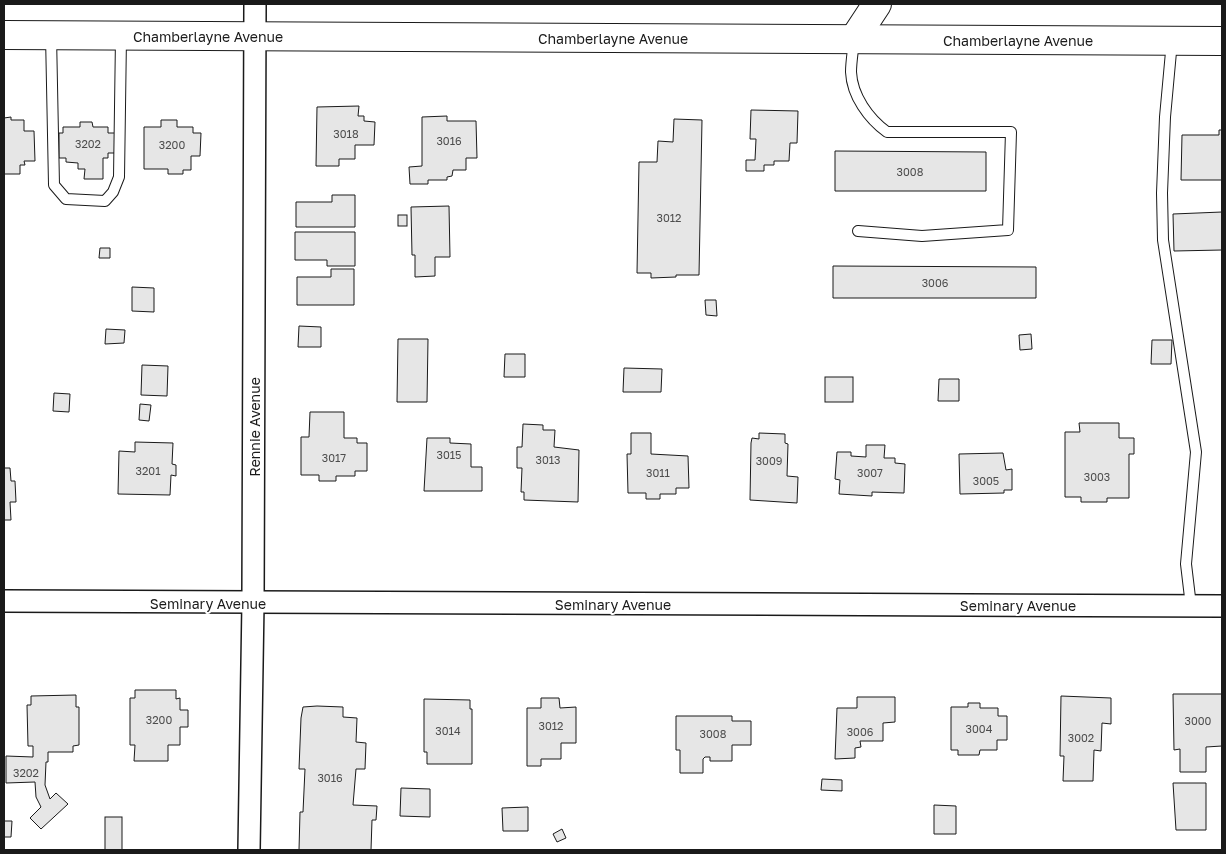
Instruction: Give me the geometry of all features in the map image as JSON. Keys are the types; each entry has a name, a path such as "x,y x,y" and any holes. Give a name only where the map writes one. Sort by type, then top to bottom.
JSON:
{"main road":[{"path":"854,40 877,4"},
{"name":"Chamberlayne Avenue","path":"4,35 854,40 1222,40"}],"street":[{"name":"Rennie Avenue","path":"249,850 253,603 257,36 255,4"},
{"name":"Seminary Avenue","path":"4,601 1222,606"}],"lane":[{"path":"51,35 54,185 66,199 89,201 105,201 114,192 119,177 121,36"},
{"path":"854,40 851,74 857,94 866,112 887,132 1011,132 1008,230 922,236 858,231"},
{"path":"1172,40 1165,117 1162,193 1163,240 1196,452 1186,564 1191,606"}],"building":[{"path":"359,106 358,116 364,116 364,121 375,122 374,145 355,145 355,159 339,159 339,166 316,166 317,107"},
{"path":"751,110 798,111 797,143 790,143 789,161 774,161 774,165 764,165 764,171 746,171 746,160 755,160 756,139 750,139"},
{"path":"447,116 447,121 476,121 477,158 466,158 466,170 453,170 452,176 447,177 447,180 428,180 428,184 410,184 409,167 422,166 422,117"},
{"path":"11,117 11,120 24,120 24,131 34,131 35,161 24,161 25,165 20,165 20,174 4,174 4,118"},
{"path":"674,119 702,120 699,275 651,278 651,273 637,273 639,162 657,162 658,141 673,142"},
{"path":"161,120 177,120 177,127 193,127 193,133 201,133 200,156 191,156 191,170 183,170 183,174 168,174 168,169 144,169 144,127 161,127"},
{"path":"80,122 92,122 93,127 108,127 108,133 117,133 117,153 108,153 108,158 103,158 103,179 84,179 85,169 78,169 78,163 66,162 66,158 59,158 59,133 63,133 63,127 80,127"},
{"path":"1219,130 1222,130 1222,180 1181,180 1182,135 1219,135"},
{"path":"835,151 986,152 986,191 835,191"},
{"path":"332,195 355,195 355,227 296,227 296,202 332,202"},
{"path":"449,206 450,257 435,257 435,276 415,277 415,255 412,255 411,207"},
{"path":"1222,212 1222,250 1174,251 1173,214"},
{"path":"398,215 407,215 407,226 398,226"},
{"path":"295,232 355,232 355,266 327,266 327,260 295,260"},
{"path":"100,248 110,248 110,258 99,258"},
{"path":"833,266 1036,267 1036,298 833,298"},
{"path":"331,269 354,269 354,305 297,305 297,277 331,277"},
{"path":"132,287 154,288 154,312 132,311"},
{"path":"705,300 716,300 717,316 706,315"},
{"path":"299,326 321,327 321,347 298,347"},
{"path":"106,329 125,330 124,343 105,344"},
{"path":"1031,334 1032,349 1020,350 1019,335"},
{"path":"398,339 428,339 427,402 397,402"},
{"path":"1152,340 1172,340 1171,364 1151,364"},
{"path":"505,354 525,354 525,377 504,377"},
{"path":"142,365 168,366 167,396 141,395"},
{"path":"624,368 662,369 661,392 623,392"},
{"path":"825,377 853,377 853,402 825,402"},
{"path":"939,379 959,379 959,401 938,401"},
{"path":"54,393 70,394 69,412 53,411"},
{"path":"140,404 151,405 149,421 139,420"},
{"path":"310,412 344,412 344,438 357,438 357,443 367,443 367,471 355,471 355,476 336,476 336,481 319,481 319,475 301,475 301,437 309,437"},
{"path":"1079,423 1119,423 1119,438 1134,438 1134,454 1129,454 1129,498 1107,498 1107,502 1081,502 1081,497 1065,497 1065,432 1080,432"},
{"path":"523,424 543,425 543,430 555,430 554,447 579,450 578,502 524,500 524,492 521,492 522,468 517,468 517,447 522,447"},
{"path":"631,433 651,433 651,454 688,456 689,488 676,488 676,494 660,494 660,499 646,499 646,493 628,493 627,454 631,454"},
{"path":"759,433 785,434 785,443 788,444 787,476 798,477 797,503 750,500 751,443 752,438 759,439"},
{"path":"427,438 450,438 450,443 471,444 471,467 482,467 482,491 424,491"},
{"path":"135,442 173,443 172,464 176,465 176,476 171,475 170,495 118,494 119,451 135,452"},
{"path":"866,445 885,445 884,458 895,458 895,463 905,464 904,493 872,492 872,496 839,494 840,480 835,479 837,452 851,452 851,456 866,457"},
{"path":"1003,453 1006,470 1012,469 1012,490 1004,490 1004,493 960,494 959,454"},
{"path":"4,468 10,468 11,481 15,481 16,502 10,502 11,520 4,520"},
{"path":"135,690 176,690 176,699 180,698 180,710 188,710 188,727 180,727 180,745 168,745 168,761 134,761 135,745 130,745 130,698 135,698"},
{"path":"1173,694 1222,694 1222,746 1206,747 1206,772 1180,772 1180,749 1174,750"},
{"path":"76,695 76,707 79,707 79,745 73,746 73,752 48,752 48,762 46,762 45,785 50,799 56,793 68,804 41,829 30,818 41,807 36,797 35,782 6,783 6,756 33,757 33,746 28,746 27,705 31,705 31,696"},
{"path":"1061,696 1111,698 1111,724 1102,723 1101,751 1094,750 1093,781 1063,781 1064,756 1060,756"},
{"path":"857,697 895,697 895,722 883,723 883,741 860,741 861,747 855,748 855,758 835,759 837,708 857,708"},
{"path":"541,698 559,698 560,708 576,707 576,743 561,743 561,759 541,759 541,766 527,766 527,708 541,708"},
{"path":"424,699 470,700 470,709 472,709 472,764 427,764 427,752 424,752"},
{"path":"968,703 980,703 980,708 998,708 998,716 1007,716 1007,740 997,740 997,750 980,750 979,755 958,755 958,750 951,750 951,707 968,707"},
{"path":"303,707 343,707 343,717 357,718 356,742 366,743 365,769 356,769 353,805 377,806 376,820 372,820 371,850 299,850 300,812 303,812 305,769 299,769 301,718"},
{"path":"676,716 732,716 732,721 751,721 751,745 732,745 732,761 710,761 710,757 705,757 703,759 703,773 680,773 680,750 676,750"},
{"path":"822,779 842,780 842,791 821,790"},
{"path":"1173,783 1206,783 1206,830 1176,830"},
{"path":"401,788 430,789 430,817 400,816"},
{"path":"934,805 956,806 956,834 934,834"},
{"path":"528,807 528,831 503,831 502,808"},
{"path":"105,817 122,817 122,850 105,850"},
{"path":"4,821 12,821 11,837 4,837"},
{"path":"562,829 566,838 557,842 553,834"}]}
